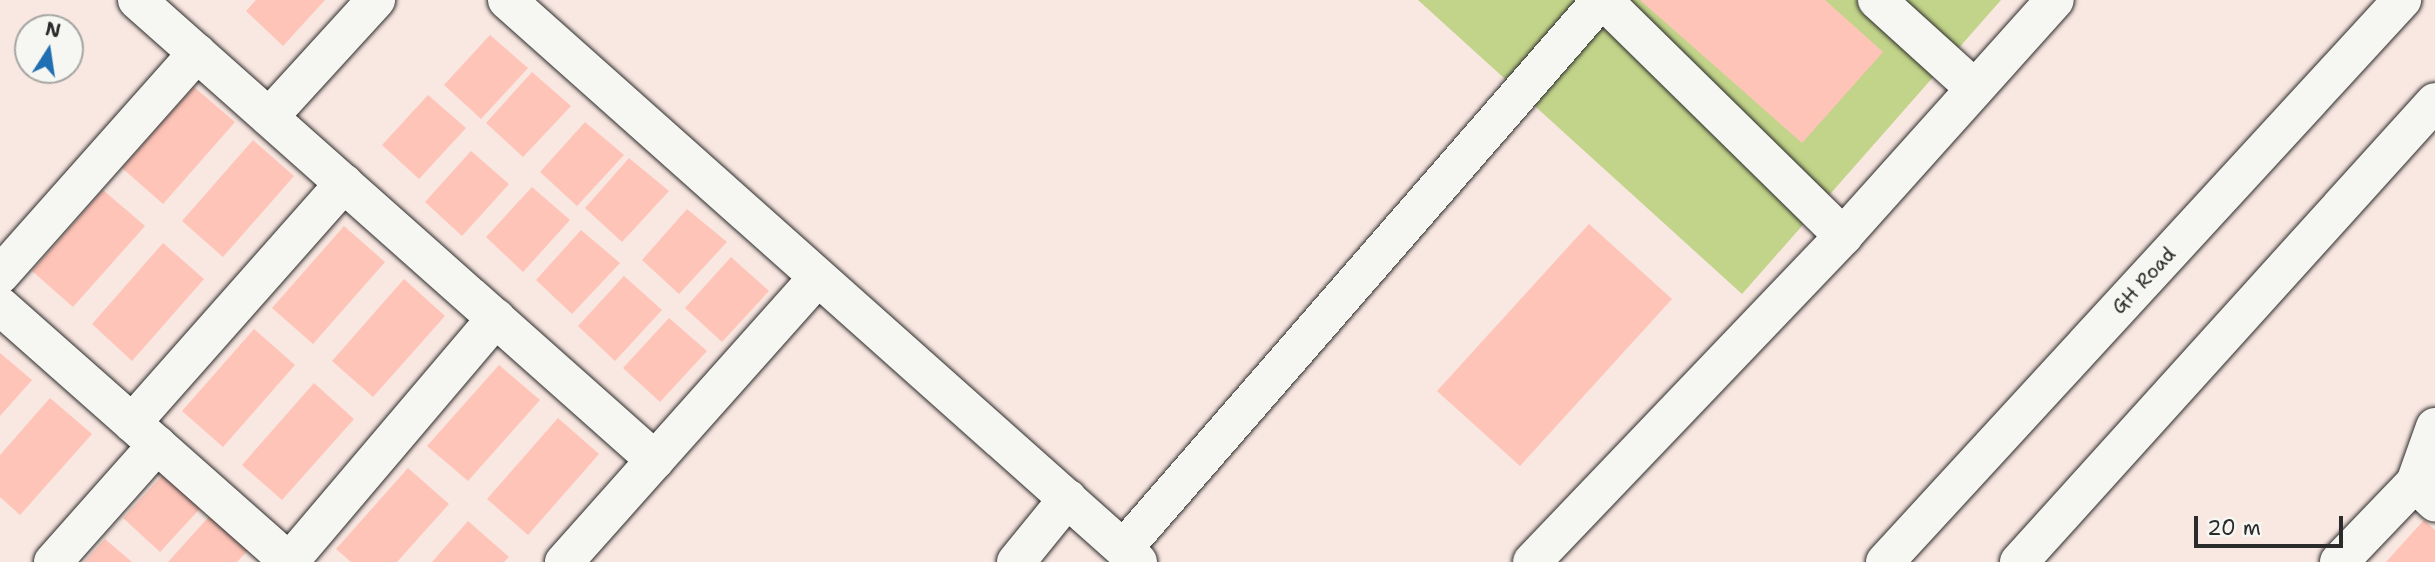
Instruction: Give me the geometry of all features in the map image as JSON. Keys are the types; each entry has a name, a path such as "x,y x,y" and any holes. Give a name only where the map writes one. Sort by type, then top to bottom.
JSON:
{"street":[{"path":"136,0 655,460"},
{"path":"268,117 376,0"},
{"path":"507,0 1131,555 1602,0 1843,236"},
{"path":"1877,0 1975,89"},
{"path":"1532,562 1843,236 2055,0"},
{"name":"GH Road","path":"1885,562 2402,0"},
{"path":"0,275 197,53"},
{"path":"2019,562 2435,102"},
{"path":"52,562 144,434 344,183"},
{"path":"564,562 817,278"},
{"path":"0,306 289,562 496,318"},
{"path":"2339,562 2428,482 2435,427"},
{"path":"1016,562 1068,498"}],"green space":[{"path":"1418,0 2001,0 1742,294"}],"building":[{"path":"256,0 325,0 283,46 246,11"},
{"path":"1640,0 1825,0 1883,52 1802,143"},
{"path":"490,35 528,68 481,119 444,85"},
{"path":"532,72 571,106 523,157 486,123"},
{"path":"194,87 235,122 163,204 122,168"},
{"path":"428,95 466,128 419,179 382,145"},
{"path":"585,122 624,155 577,206 540,172"},
{"path":"253,140 294,176 223,257 182,221"},
{"path":"471,151 509,184 462,236 425,202"},
{"path":"629,158 669,191 622,242 585,208"},
{"path":"532,187 570,220 523,272 486,237"},
{"path":"103,190 145,226 73,307 32,271"},
{"path":"687,209 727,242 679,294 642,260"},
{"path":"1589,224 1672,299 1520,466 1437,391"},
{"path":"344,226 385,262 313,344 272,308"},
{"path":"581,230 620,263 572,314 536,280"},
{"path":"163,243 204,279 132,361 92,324"},
{"path":"731,257 769,291 722,342 685,308"},
{"path":"624,276 662,310 615,361 578,326"},
{"path":"404,279 445,316 373,397 332,361"},
{"path":"669,318 707,351 660,402 623,368"},
{"path":"254,329 295,365 223,447 182,411"},
{"path":"0,353 32,380 0,416"},
{"path":"499,365 540,400 468,481 427,446"},
{"path":"314,383 354,419 282,500 242,465"},
{"path":"50,398 92,434 20,515 0,497 0,455"},
{"path":"558,418 599,454 528,535 487,499"},
{"path":"169,468 207,501 160,552 123,518"},
{"path":"408,468 449,504 397,562 351,562 336,549"},
{"path":"214,511 253,545 237,562 168,562"},
{"path":"2424,520 2435,530 2435,562 2386,562"},
{"path":"468,521 509,557 504,562 432,562"},
{"path":"105,539 132,562 84,562"}]}
